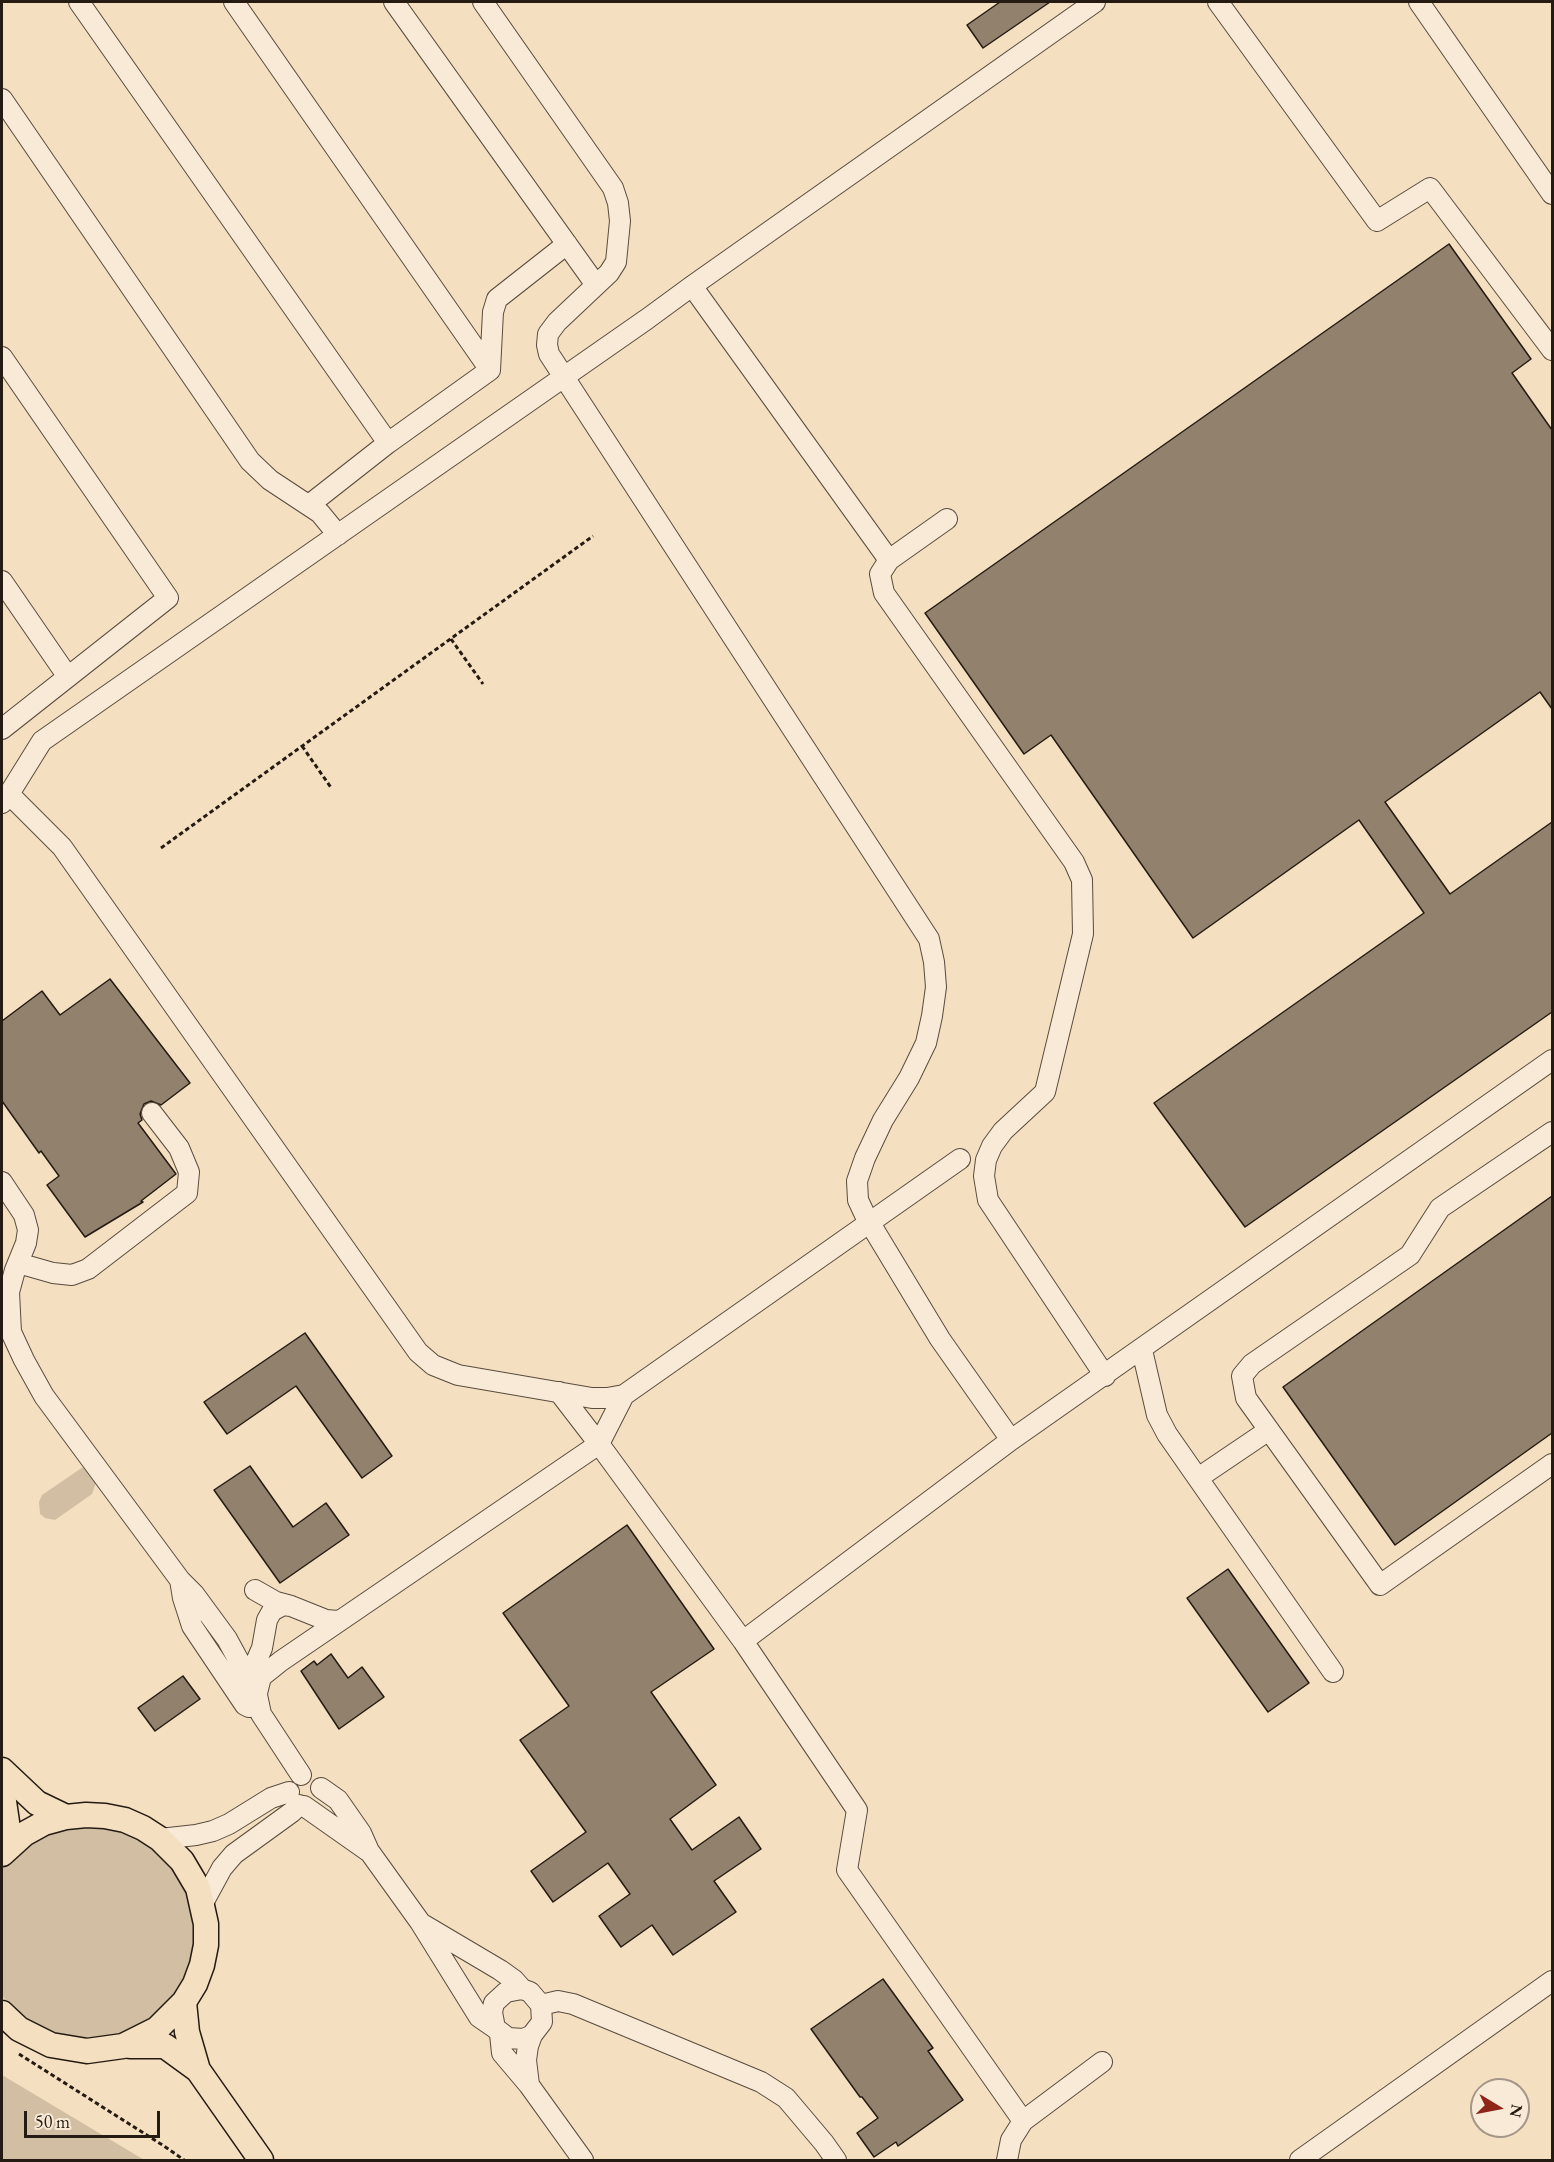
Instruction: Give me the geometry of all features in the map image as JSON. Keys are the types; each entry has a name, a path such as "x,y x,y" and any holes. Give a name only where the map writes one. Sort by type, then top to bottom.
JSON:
{"main road":[{"path":"2,1770 37,1803 66,1817"},
{"path":"2,1788 7,1822 4,1851"},
{"path":"4,1851 24,1834 44,1823 66,1817 105,1816 125,1820 160,1839 177,1855 191,1874 203,1904 206,1924 206,1945 195,1984 184,2002 157,2029 123,2046"},
{"path":"184,2002 187,2032 198,2070 261,2160"},
{"path":"2,2013 19,2029 51,2045 87,2051 123,2046 165,2046 198,2070"}],"lane":[{"path":"79,2 388,443"},
{"path":"234,2 490,370"},
{"path":"394,2 596,285"},
{"path":"483,2 613,188 618,203 620,221 616,262 609,273 557,322 548,334 549,354 929,939 936,987 933,1016 926,1043 909,1078 883,1120 865,1158 857,1181 858,1200 940,1340 1011,1440"},
{"path":"960,1159 624,1395 592,1398 458,1375 433,1365 418,1352 62,847 5,798 42,741 563,378 1095,2"},
{"path":"1218,2 1377,221 1430,188 1552,350"},
{"path":"1419,2 1552,194"},
{"path":"2,99 250,461 270,480 320,513 338,535"},
{"path":"490,370 493,312 497,299 567,244"},
{"path":"692,286 890,560"},
{"path":"2,357 168,598 2,729"},
{"path":"309,506 388,443 490,370"},
{"path":"947,519 890,560 880,574 884,593 1074,862 1082,880 1083,934 1045,1092 1003,1131 992,1146 986,1160 984,1176 988,1200 1105,1376"},
{"path":"2,581 68,677"},
{"path":"743,1641 1011,1440 1552,1060"},
{"path":"18,1263 54,1274 72,1275 88,1269 187,1193 189,1172 179,1148 152,1113"},
{"path":"1552,1132 1440,1208 1410,1255 1252,1364 1242,1376 1246,1398 1380,1585 1552,1464"},
{"path":"2,1182 24,1215 28,1230 26,1243 9,1292 11,1332 24,1360 44,1396 180,1580 192,1626 245,1705 259,1704"},
{"path":"1142,1350 1157,1415 1167,1434 1334,1672"},
{"path":"559,1392 743,1641 857,1810 847,1870 1023,2121"},
{"path":"259,1704 261,1677 338,1621 599,1444 624,1395"},
{"path":"1198,1478 1269,1430"},
{"path":"266,1624 263,1605 255,1590 276,1602 326,1620 338,1621"},
{"path":"291,1606 283,1605 272,1611 266,1624 262,1648 252,1671 259,1704 301,1775"},
{"path":"369,1851 297,1801 290,1784 301,1775 312,1775 321,1788 338,1800 361,1833 369,1851 420,1922 479,2017 498,2031 516,2040 532,2035"},
{"path":"160,1839 213,1831 229,1824 270,1798 315,1803 321,1788"},
{"path":"203,1904 222,1868 234,1854 292,1812 297,1801"},
{"path":"420,1922 500,1970 536,1998 541,2005 542,2022 532,2035 526,2060 529,2085"},
{"path":"1300,2160 1552,1981"},
{"path":"522,1989 506,1992 494,2003 492,2012 502,2053 529,2085 583,2160"},
{"path":"541,2005 558,2001 573,2004 761,2082 786,2098 836,2160"},
{"path":"1007,2160 1011,2140 1023,2121 1102,2062"}],"path":[{"path":"161,848 593,537"},
{"path":"451,639 483,684"},
{"path":"302,746 332,789"},
{"path":"15,2051 184,2160"}],"shaded area":[{"path":"83,1467 91,1468 97,1480 92,1494 55,1520 45,1518 40,1514 39,1502 42,1495"},
{"path":"92,1825 116,1829 140,1838 160,1852 176,1871 188,1893 195,1918 195,1943 190,1967 179,1990 163,2009 144,2025 121,2035 97,2040 47,2033 25,2021 2,1996 2,1869 21,1848 43,1835 67,1827"},
{"path":"2,2075 141,2158 145,2160 2,2160"}],"building":[{"path":"1000,2 1050,2 983,48 967,25"},
{"path":"1449,244 1531,359 1512,373 1552,430 1552,709 1540,692 1385,802 1450,894 1552,822 1552,1012 1245,1227 1154,1103 1424,913 1359,820 1193,938 1051,735 1024,754 925,613"},
{"path":"110,979 190,1083 161,1105 151,1101 144,1104 140,1114 142,1120 138,1123 176,1174 141,1201 143,1202 85,1237 47,1185 59,1176 41,1151 39,1153 2,1101 2,1021 42,991 60,1015"},
{"path":"1552,1196 1552,1433 1395,1545 1283,1387"},
{"path":"305,1333 392,1456 362,1478 296,1386 227,1434 204,1402"},
{"path":"250,1466 293,1527 326,1503 349,1535 280,1583 214,1490"},
{"path":"627,1525 714,1649 651,1692 716,1785 670,1819 692,1850 739,1817 761,1849 714,1881 736,1912 673,1955 652,1925 621,1947 599,1916 630,1894 608,1863 553,1902 531,1871 586,1832 520,1740 569,1706 503,1613"},
{"path":"1228,1569 1309,1683 1268,1712 1187,1598"},
{"path":"331,1654 348,1678 362,1667 384,1697 339,1729 301,1671 314,1661 317,1665"},
{"path":"183,1676 200,1699 155,1731 138,1708"},
{"path":"883,1979 933,2048 928,2051 963,2100 898,2146 896,2142 874,2157 857,2133 878,2118 811,2029"}]}
